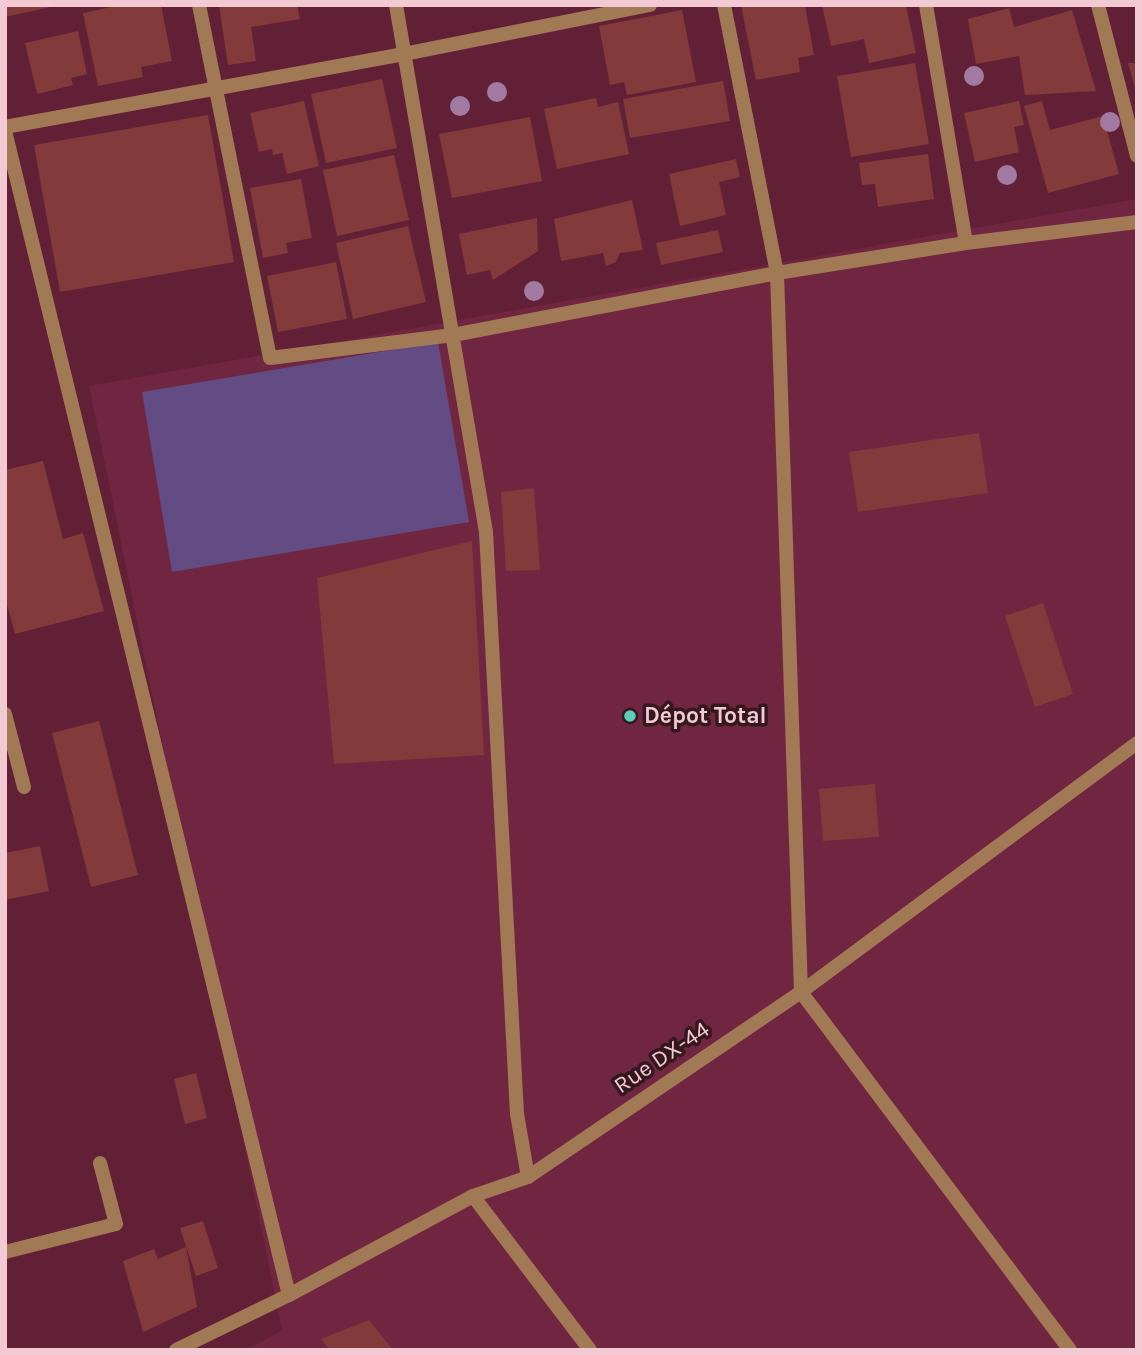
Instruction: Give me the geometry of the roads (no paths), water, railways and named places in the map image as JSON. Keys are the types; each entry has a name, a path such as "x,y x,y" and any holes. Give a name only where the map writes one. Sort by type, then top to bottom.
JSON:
{"street":[{"path":"199,5 270,358 453,335 778,272 966,243 1137,222"},
{"path":"396,5 486,532 517,1114 528,1177"},
{"path":"289,1295 5,129 650,5"},
{"path":"724,5 778,272 801,992 1070,1350"},
{"path":"926,5 966,243"},
{"path":"1098,5 1137,156"},
{"path":"5,714 24,787"},
{"name":"Rue DX-44","path":"176,1350 201,1345 473,1196 528,1177 801,992 1137,743"},
{"path":"5,1252 116,1224 100,1163"},
{"path":"473,1196 590,1350"}],"place":[{"name":"Dépot Total","path":"630,716"}]}
